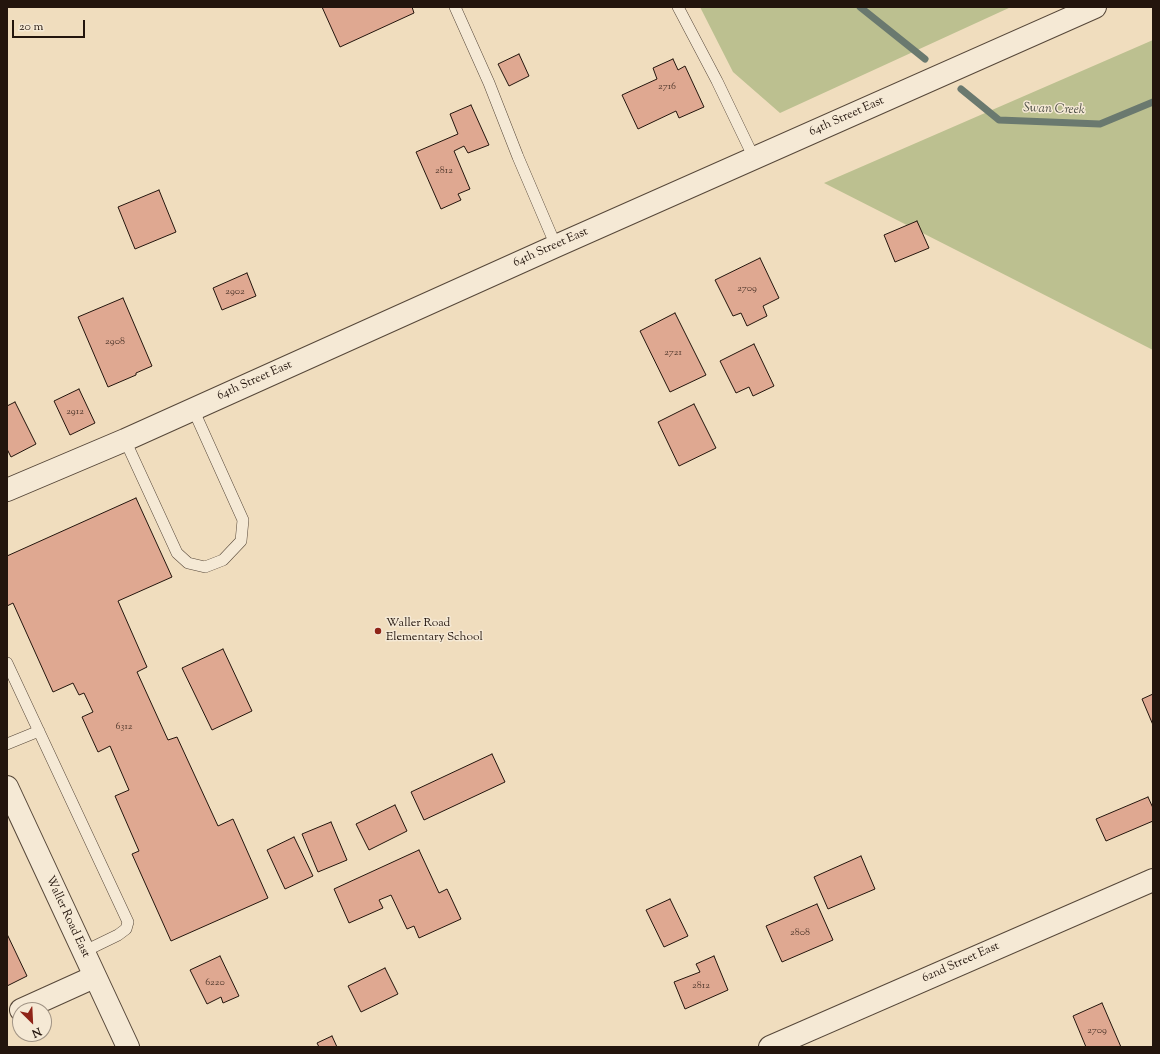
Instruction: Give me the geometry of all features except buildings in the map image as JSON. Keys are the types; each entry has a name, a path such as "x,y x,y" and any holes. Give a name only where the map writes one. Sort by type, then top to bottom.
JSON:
{"street":[{"name":"64th Street East","path":"7,490 125,440 556,246 1095,7"},
{"name":"Waller Road East","path":"7,787 94,977 128,1047"},
{"name":"62nd Street East","path":"770,1047 1153,880"},
{"path":"39,1002 94,977"}],"lane":[{"path":"455,7 489,83 518,157 556,246"},
{"path":"678,7 717,81 754,158"},
{"path":"125,440 177,554 188,563 205,567 223,560 241,541 243,520 193,409"},
{"path":"7,663 128,922 126,929 118,935 83,952"},
{"path":"7,744 39,731"}],"green space":[{"path":"700,7 1011,7 780,113 733,72"},
{"path":"1153,40 1153,350 824,183"}],"waterway":[{"name":"Swan Creek","path":"860,7 925,59"},
{"name":"Swan Creek","path":"961,89 999,120 1100,124 1153,102"}],"place":[{"name":"Waller Road Elementary School","path":"378,631"}]}
